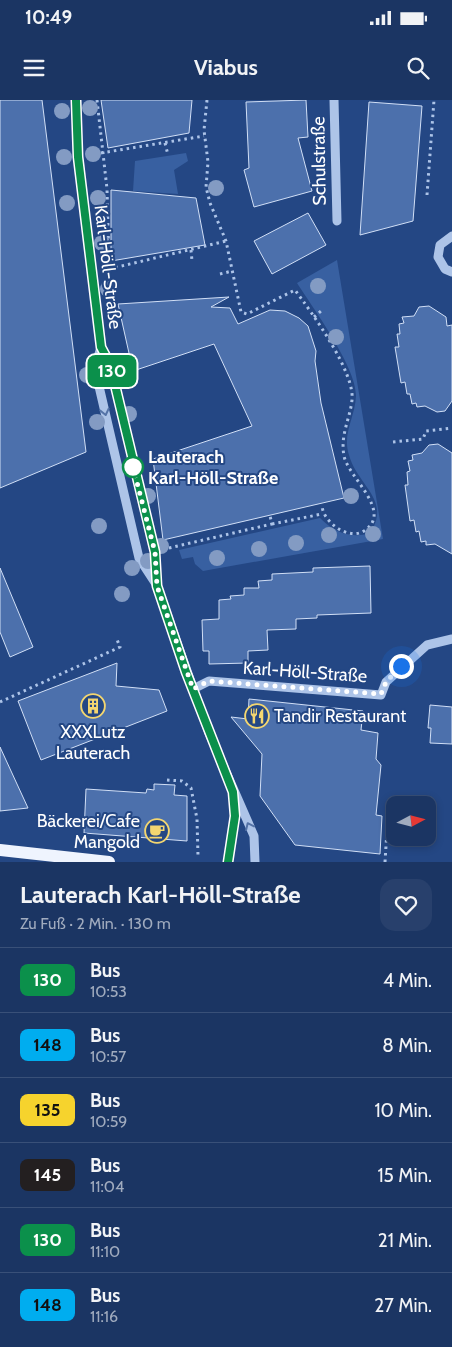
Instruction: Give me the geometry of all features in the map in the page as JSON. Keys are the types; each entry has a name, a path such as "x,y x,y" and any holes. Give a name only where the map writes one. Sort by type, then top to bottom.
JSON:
{"main road":[{"path":"0,850 109,862"}],"street":[{"name":"Karl-Höll-Straße","path":"76,100 78,157 101,347 110,364 155,552 157,586"},
{"name":"Schulstraße","path":"334,100 337,220"},
{"path":"452,236 440,245 438,257 445,268 452,272"},
{"name":"Karl-Höll-Straße","path":"101,347 95,368 139,558 157,586 193,689 233,792 254,836 255,862"},
{"name":"Karl-Höll-Straße","path":"193,689 209,681 381,694 386,682 427,645 452,639"},
{"name":"Karl-Höll-Straße","path":"228,862 235,816 233,792"}],"path":[{"path":"97,100 101,153 107,190 110,278"},
{"path":"207,100 204,136 208,162 206,187 210,203 226,241 241,312 247,314 295,290 341,362 352,387 352,400 344,431 344,455 353,476 365,489 374,505 372,520 367,529 361,533 341,529 331,524 322,514 322,505"},
{"path":"427,195 434,100"},
{"path":"101,153 165,144 204,136"},
{"path":"165,144 168,155"},
{"path":"109,269 226,241"},
{"path":"191,250 192,261"},
{"path":"220,274 232,271"},
{"path":"112,287 114,305"},
{"path":"314,317 321,311"},
{"path":"393,442 423,439 426,431 452,428"},
{"path":"155,552 322,514"},
{"path":"270,516 272,524"},
{"path":"0,702 120,646 116,637"},
{"path":"167,780 182,781 192,788 197,819 198,856"},
{"path":"385,862 386,846"}],"shaded area":[{"path":"186,153 188,161 174,170 178,194 133,191 135,161"},
{"path":"337,260 383,539 203,571 195,564 193,557 182,559 179,550 320,518 331,527 343,533 363,535 370,533 376,521 377,511 375,502 353,466 347,447 348,432 356,396 354,384 333,338 297,283"}],"building":[{"path":"0,100 42,100 86,452 0,488"},
{"path":"101,100 192,100 189,133 108,148"},
{"path":"306,100 308,137 298,138 312,191 254,207 244,170 249,168 246,102"},
{"path":"369,102 422,106 413,221 360,235"},
{"path":"111,190 196,198 205,245 111,261"},
{"path":"308,213 326,245 272,274 254,241"},
{"path":"229,297 211,307 230,308 238,324 270,310 285,311 299,318 308,326 316,351 315,361 321,403 344,498 163,540 153,459 252,426 214,344 133,371 118,304"},
{"path":"429,306 446,317 447,326 452,325 452,401 445,411 437,412 425,406 417,407 416,403 412,404 410,394 407,394 405,382 401,383 395,347 399,347 397,334 400,334 399,324 404,323 402,317 414,316 419,307"},
{"path":"438,444 452,453 452,554 435,544 426,545 426,541 421,542 419,531 416,532 414,520 410,521 405,485 408,485 407,472 410,471 408,461 413,460 412,455 422,453 429,445"},
{"path":"370,566 371,613 317,615 317,618 296,619 296,629 267,630 268,650 248,651 248,663 209,664 209,651 203,651 202,620 219,619 219,600 231,599 230,596 244,595 244,588 259,588 258,581 272,580 272,574 313,572 313,568"},
{"path":"0,568 33,647 10,657 0,632"},
{"name":"XXXLutz Lauterach","path":"117,663 116,686 159,690 167,711 41,760 18,701"},
{"path":"249,699 363,711 361,730 378,733 376,759 381,765 376,815 382,816 380,854 295,845 260,796 262,754 231,717 248,719"},
{"path":"430,705 452,707 452,744 430,743 431,728 428,728"},
{"path":"0,747 28,808 0,811"},
{"path":"154,784 175,785 174,795 187,796 187,841 84,833 86,789 146,793 147,789 154,790"}],"bus line":[{"name":"130","path":"76,100 78,157 101,347 110,364 155,552 157,586 186,672 233,792 235,816 228,862"}],"place":[{"name":"Lauterach Karl-Höll-Straße","path":"133,467"},
{"name":"XXXLutz Lauterach","path":"93,706"},
{"name":"Tandir Restaurant","path":"257,716"},
{"name":"Bäckerei/Cafe Mangold","path":"157,831"}],"route":[{"path":"133,467 155,552 157,586 193,689 209,681 381,694 386,682 401,666"}]}
